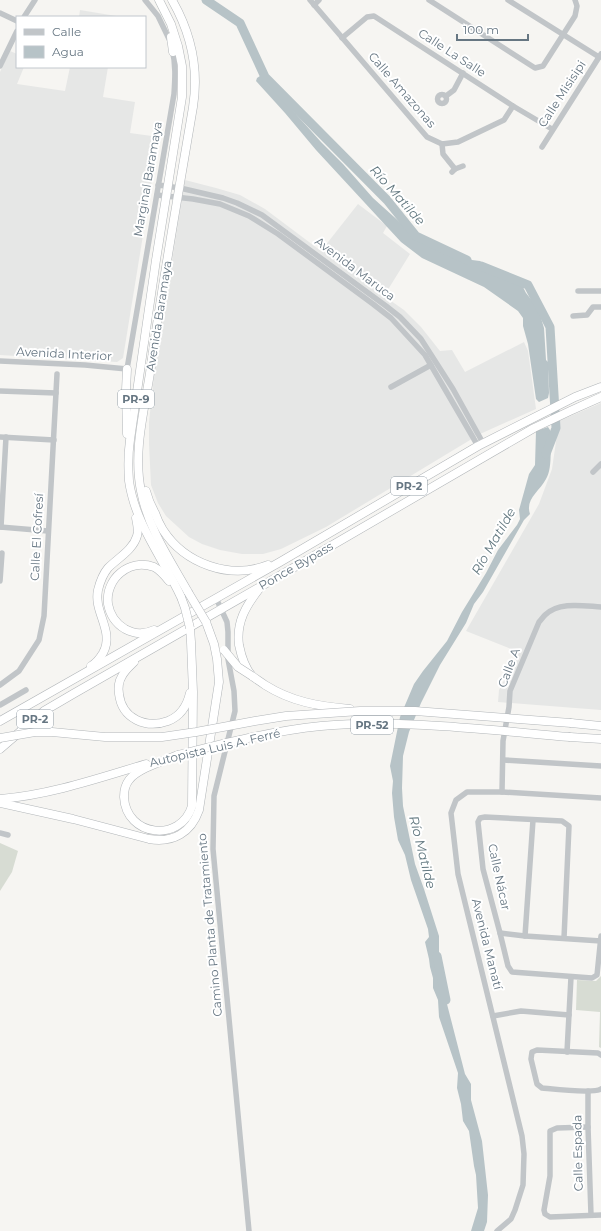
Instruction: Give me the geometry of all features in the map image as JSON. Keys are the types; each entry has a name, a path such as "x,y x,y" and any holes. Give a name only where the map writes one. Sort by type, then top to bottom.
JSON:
{"highway":[{"name":"Avenida Baramaya","path":"159,0 171,24 178,46 182,66 182,98 156,260 128,454 129,474 136,508 146,533 174,581 189,622 192,680"},
{"name":"Avenida Baramaya","path":"172,0 189,38 195,74 195,98 155,332 140,441 138,476 142,499 149,519 188,592 206,622"},
{"path":"171,24 173,52"},
{"path":"127,369 126,390 128,454"},
{"name":"Ponce Bypass","path":"92,667 172,624 481,445 567,401 601,387"},
{"name":"Ponce Bypass","path":"0,749 44,711 98,679 534,428 601,398"},
{"path":"138,476 145,488 147,498 163,530 178,547 195,560 207,566 234,571 247,570 280,562"},
{"path":"92,667 102,655 107,643 106,630 98,608 97,599 100,582 109,567 128,550 135,542 137,536 138,526 132,500 132,491"},
{"path":"172,624 162,626 149,632 136,633 120,626 115,621 109,609 109,587 121,572 128,568 142,565 154,567 159,570 165,575 174,589 180,594"},
{"path":"252,676 246,666 240,649 238,633 241,617 249,602 264,584"},
{"path":"0,803 73,818 158,841 178,836 190,827 197,815 201,801 218,693 218,659 206,622"},
{"path":"206,622 229,657 238,667 272,689 288,697 322,707 360,711"},
{"path":"145,652 125,671 122,675 119,686 122,705 125,711 134,719 147,724 160,724 179,715 186,704 192,680"},
{"name":"PR-2","path":"0,721 68,683 78,673 92,667"},
{"path":"178,755 144,769 129,780 124,794 124,802 131,818 145,829 153,831 170,829 182,821 190,810 192,800 192,680"},
{"name":"Autopista Luis A. Ferré","path":"0,738 35,732 52,732 105,737 162,737 286,716 360,711 416,711 601,726"},
{"name":"Autopista Luis A. Ferré","path":"0,799 22,797 47,791 178,755 264,734 321,726 425,725 601,739"}],"street":[{"path":"25,16 35,0"},
{"name":"Marginal Baramaya","path":"127,369 174,94 175,79 175,64 169,40 158,16 145,0"},
{"path":"429,0 535,68 543,66 575,16 577,6 575,0"},
{"path":"508,0 563,35 600,56"},
{"name":"Calle Amazonas","path":"314,2 342,38 427,137 442,144"},
{"path":"0,13 16,21"},
{"name":"Calle La Salle","path":"342,38 366,17 374,16 513,106 552,129"},
{"path":"0,66 16,33"},
{"name":"Calle Misisipi","path":"542,147 552,129 600,56"},
{"path":"446,96 454,90 463,73"},
{"path":"463,166 453,170 443,154 442,144 458,142 504,120 513,106"},
{"name":"Avenida Maruca","path":"158,185 180,188 223,198 262,215 304,244 396,313 421,339 453,389 481,445"},
{"name":"Avenida Maruca","path":"157,195 220,204 249,216 271,229 390,318 425,355 481,445"},
{"path":"578,291 601,291"},
{"path":"573,316 587,315 594,307 601,307"},
{"name":"Avenida Interior","path":"0,361 86,365 127,369"},
{"path":"391,387 430,365"},
{"name":"Calle El Cofresí","path":"0,685 19,671 39,640 44,616 57,374"},
{"path":"0,391 56,393"},
{"path":"48,531 0,527 3,437 54,440"},
{"path":"593,472 601,464"},
{"path":"0,581 2,554"},
{"name":"Camino Planta de Tratamiento","path":"216,598 227,622 228,659 234,691 235,711 214,796 213,849 249,1231"},
{"name":"Calle A","path":"502,792 504,760 503,741 509,707 510,691 539,622 545,614 554,609 569,606 601,607"},
{"path":"0,705 26,690"},
{"path":"504,760 601,766"},
{"name":"Avenida Manatí","path":"497,1231 511,1219 515,1210 523,1185 524,1154 522,1136 458,874 451,812 456,800 467,792 502,792 601,798"},
{"name":"Calle Nácar","path":"564,938 569,826 562,821 480,818 478,822 483,869 508,966 512,972 592,978 597,976 601,940"},
{"path":"525,936 533,820"},
{"path":"0,833 8,836"},
{"path":"500,933 525,936 601,940 601,936"},
{"path":"567,1052 571,977"},
{"path":"493,1016 521,1011 569,1015"},
{"path":"601,1055 598,1053 537,1050 532,1052 531,1059 537,1084 542,1088 588,1091 598,1091 601,1088"},
{"name":"Calle Espada","path":"588,1091 591,1215"},
{"path":"588,1127 557,1128 550,1131 550,1176 544,1210 545,1214 550,1217 601,1215"}],"shaded area":[{"path":"80,10 116,16 79,16"},
{"path":"10,51 16,54 16,68 24,68 17,84 65,91 70,68 108,68 103,97 135,102 130,133 159,137 123,358 117,362 0,355 0,72"},
{"path":"185,180 240,195 265,209 321,251 358,204 387,226 383,233 410,254 384,296 404,310 421,327 440,351 452,350 465,372 524,342 528,351 536,409 480,434 326,527 281,549 263,554 242,554 220,550 202,544 189,537 166,516 158,503 151,485 149,444 149,422 155,366"},
{"path":"601,403 601,710 498,702 499,690 519,652 466,631 539,504 552,469 559,421"},
{"path":"0,843 18,851 12,872 0,891"},
{"path":"601,976 601,1048 599,1047 600,1012 576,1010 577,980 596,981"}],"water":[{"path":"260,76 373,198 403,225 418,233 427,243 439,251 448,255 464,256 472,260 480,261 495,275 512,280 523,287 538,308 544,328 546,360 548,362 548,398 539,402 536,399 528,344 523,326 523,318 518,311 484,287 422,258 401,242 316,150 256,81"},
{"name":"Río Matilde","path":"548,427 550,430 551,455 550,468 546,479 529,504 530,514 524,520 483,592 474,604 466,623 440,665 421,703 409,732 403,756 403,806 415,864 439,936 439,973 465,1074 471,1084 471,1100 482,1141 488,1195 487,1222 484,1231 471,1231 478,1208 476,1175 469,1131 463,1121 457,1088 458,1073 439,1017 438,1000 433,988 433,978 425,942 429,937 428,929 411,880 405,855 398,840 394,817 392,793 393,781 390,766 400,717 414,684 447,641 498,550 520,519 519,510 529,474 535,465 536,431"}],"waterway":[{"name":"Río Matilde","path":"206,0 240,23 265,77 387,200 416,236 467,260"},
{"name":"Río Matilde","path":"481,266 528,285 550,327 556,428 546,454"},
{"name":"Río Matilde","path":"437,956 446,1000"}]}
